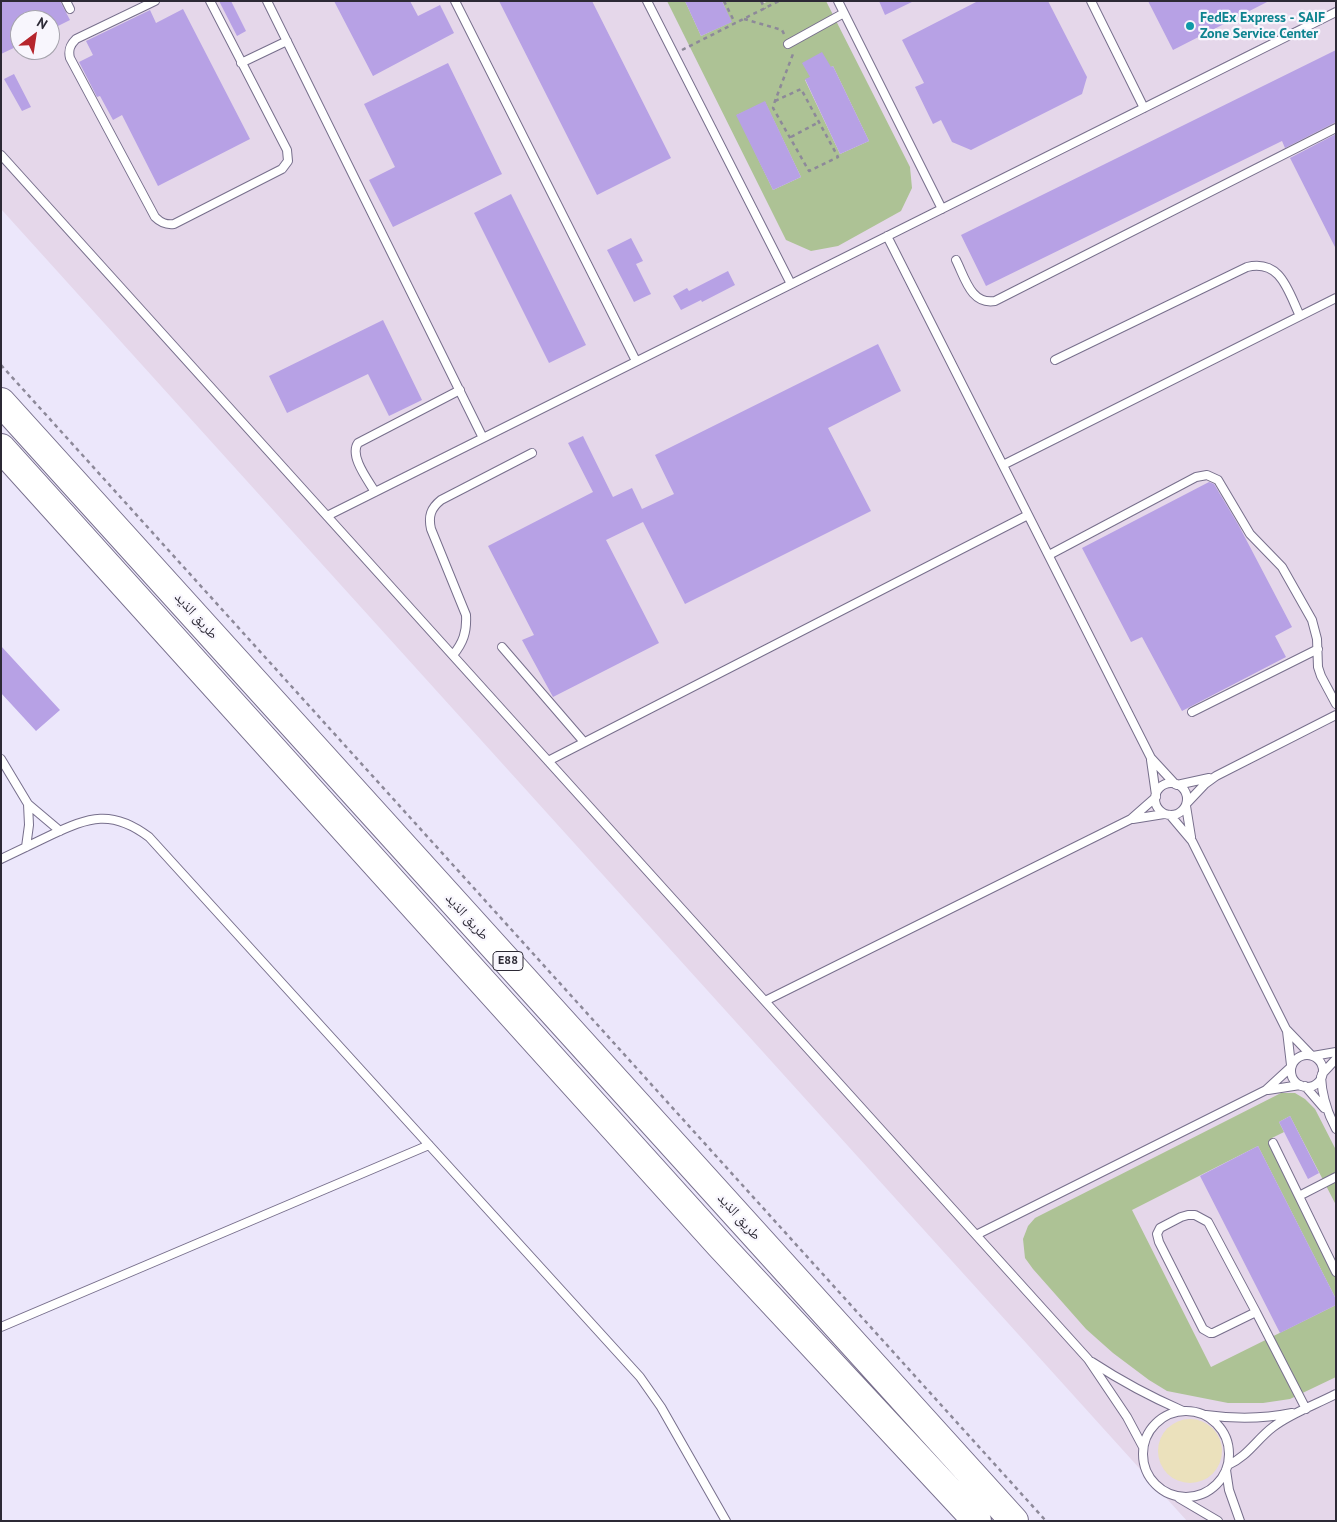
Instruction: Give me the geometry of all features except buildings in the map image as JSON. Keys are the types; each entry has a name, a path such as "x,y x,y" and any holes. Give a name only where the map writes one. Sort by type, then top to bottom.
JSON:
{"highway":[{"name":"طريق الذيد","path":"1,402 1014,1521"},
{"name":"E88","path":"1,448 720,1245 977,1521"}],"lane":[{"path":"66,1 70,9"},
{"path":"155,1 76,39 69,53 155,217 163,224 174,224 190,216 282,169 288,161 287,150 210,1"},
{"path":"267,1 484,438"},
{"path":"455,1 636,361"},
{"path":"647,1 791,284"},
{"path":"838,1 942,209"},
{"path":"1091,1 1144,108"},
{"path":"327,516 1336,12"},
{"path":"788,44 844,13"},
{"path":"241,63 287,41"},
{"path":"956,260 976,297 982,301 995,301 1336,128"},
{"path":"1,154 1088,1359 1127,1416 1143,1447"},
{"path":"887,236 1151,758 1186,792 1192,841"},
{"path":"1055,360 1247,267 1257,265 1267,266 1276,272 1300,316"},
{"path":"1003,465 1336,298"},
{"path":"375,492 355,456 355,447 358,443 460,390"},
{"path":"453,655 465,637 466,615 431,529 430,512 434,505 441,500 532,453"},
{"path":"1049,555 1196,477 1207,475 1213,477 1221,485 1250,534 1282,567 1312,620 1317,639 1318,667 1336,704"},
{"path":"548,761 1028,516"},
{"path":"502,647 584,742"},
{"path":"1192,712 1318,649"},
{"path":"1131,819 1180,813 1205,784 1216,776 1336,715"},
{"path":"1151,758 1157,807 1192,841 1286,1029 1321,1063 1324,1101 1327,1112 1336,1129"},
{"path":"1,759 28,804 60,831"},
{"path":"765,1001 1131,819 1156,796 1162,787 1171,783 1176,784 1216,776"},
{"path":"26,847 29,825 28,804"},
{"path":"1,859 84,821 114,820 132,826 149,838 640,1377 661,1407 726,1521"},
{"path":"1286,1029 1292,1078 1327,1112"},
{"path":"976,1235 1266,1090 1301,1056 1336,1052"},
{"path":"1266,1090 1314,1084 1336,1059"},
{"path":"1273,1143 1336,1272"},
{"path":"1,1327 429,1145"},
{"path":"1299,1196 1336,1177"},
{"path":"1256,1312 1214,1333 1203,1329 1157,1238 1160,1228 1188,1215 1202,1217 1208,1222 1256,1312 1306,1409"},
{"path":"1088,1359 1134,1388 1183,1411 1229,1418 1254,1418 1278,1416 1306,1409"},
{"path":"1177,1496 1192,1497 1207,1492 1218,1483 1227,1468 1244,1456 1273,1426 1336,1394"},
{"path":"1183,1411 1169,1415 1157,1422 1148,1434 1143,1447 1143,1460 1147,1473 1155,1484 1165,1492 1177,1496 1218,1521"},
{"path":"1204,1415 1217,1424 1225,1436 1229,1450 1227,1468 1229,1490 1240,1521"}],"path":[{"path":"724,1 735,23"},
{"path":"761,1 764,9"},
{"path":"674,54 779,1"},
{"path":"744,19 782,30 793,54 775,101 773,108 809,171 838,157 801,89 775,101"},
{"path":"791,137 820,122"},
{"path":"1,365 1046,1521"}],"shaded area":[{"path":"1,1 1336,1 1336,1521 1187,1521 1,209"}],"green space":[{"path":"667,1 685,1 701,36 731,22 722,1 763,1 764,3 769,1 826,1 910,167 912,188 901,211 838,246 811,251 786,240","holes":["833,66 869,141 840,154 805,80","765,102 801,177 773,190 737,115"]},
{"path":"1281,1093 1295,1093 1305,1099 1315,1109 1336,1150 1336,1205 1290,1116 1279,1122 1284,1132 1272,1138 1336,1265 1336,1299 1258,1146 1132,1210 1211,1367 1336,1305 1336,1377 1290,1399 1263,1403 1228,1403 1167,1391 1113,1353 1086,1329 1025,1258 1023,1239 1028,1226 1035,1218"}],"sand":[{"path":"1190,1419 1202,1421 1213,1428 1220,1439 1222,1451 1220,1463 1213,1474 1202,1481 1190,1483 1178,1481 1167,1474 1160,1463 1158,1451 1160,1439 1167,1428 1178,1421"}],"place":[{"name":"FedEx Express - SAIF Zone Service Center","path":"1190,26"}]}
